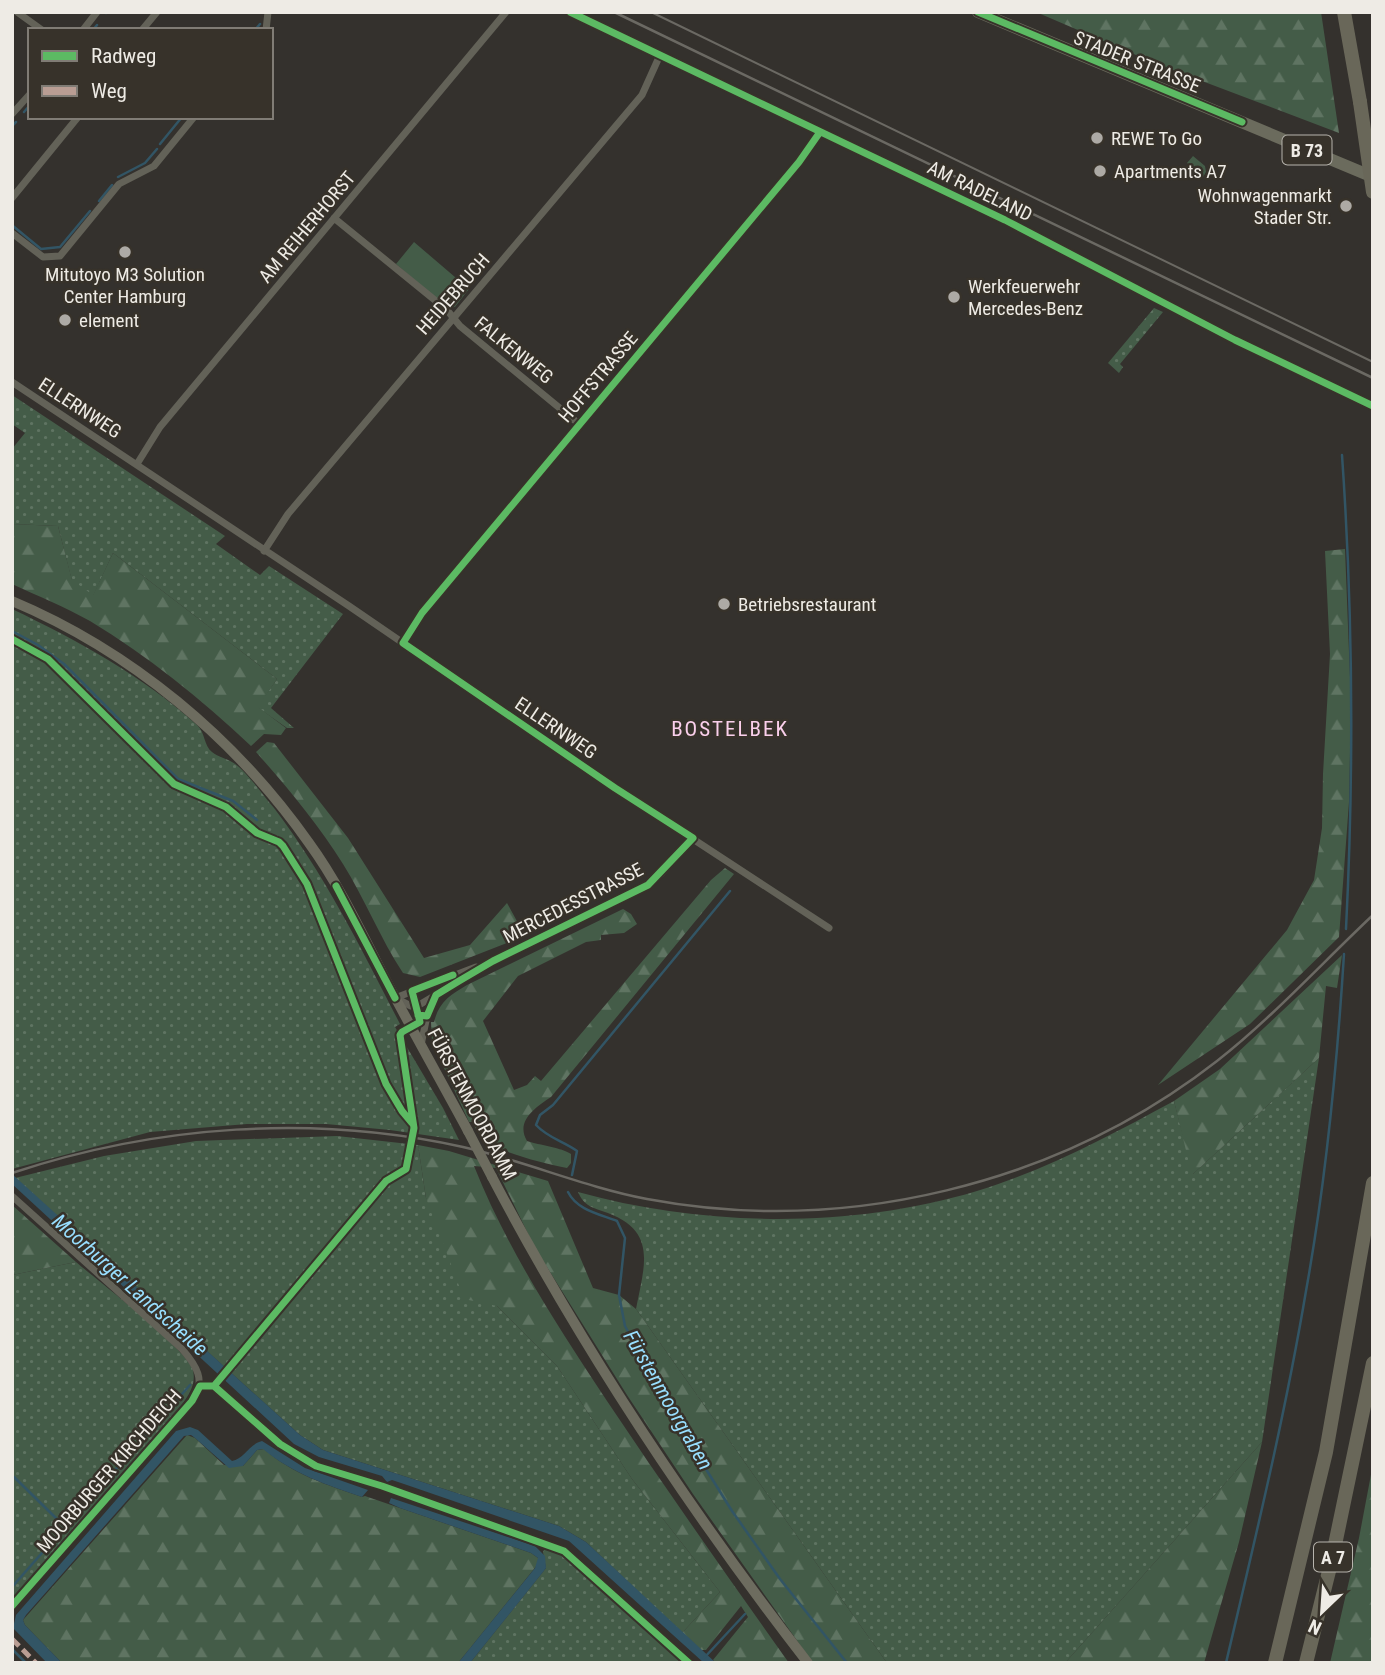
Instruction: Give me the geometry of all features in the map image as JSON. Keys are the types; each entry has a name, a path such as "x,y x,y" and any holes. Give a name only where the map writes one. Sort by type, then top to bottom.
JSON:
{"highway":[{"path":"1344,12 1373,192"},
{"name":"A 7","path":"1275,1663 1325,1452 1357,1285 1373,1183"},
{"name":"A 7","path":"1306,1663 1332,1559 1373,1363"}],"main road":[{"name":"STADER STRASSE","path":"979,13 1373,177"},
{"name":"FÜRSTENMOORDAMM","path":"12,601 91,641 150,681 187,710 241,761 281,806 336,886 558,1297 746,1580 808,1663"}],"street":[{"path":"17,12 38,28"},
{"path":"85,28 97,12"},
{"path":"144,28 157,12"},
{"name":"AM REIHERHORST","path":"137,464 160,428 506,12"},
{"name":"AM RADELAND","path":"570,12 1016,226 1235,341 1373,406"},
{"name":"HEIDEBRUCH","path":"264,551 288,514 642,95 660,55"},
{"path":"12,114 28,96"},
{"path":"12,198 76,119"},
{"path":"12,233 43,257 60,256 119,184 154,166 192,119"},
{"name":"HOFFSTRASSE","path":"403,643 422,613 799,162 820,132"},
{"name":"FALKENWEG","path":"334,218 579,424"},
{"name":"ELLERNWEG","path":"12,382 829,928"},
{"name":"MERCEDESSTRASSE","path":"396,998 493,961 640,890 660,874 693,838"},
{"name":"MERCEDESSTRASSE","path":"396,998 415,1006 493,961"},
{"path":"421,1046 436,995"},
{"name":"MOORBURGER KIRCHDEICH","path":"12,1196 182,1349 197,1369 200,1386 192,1401 12,1606"}],"green space":[{"path":"1036,12 1321,12 1339,133 1157,64"},
{"path":"1193,156 1205,166 1203,177 1187,163"},
{"path":"414,242 469,289 455,307 447,308 396,264"},
{"path":"1154,308 1163,312 1120,364 1123,367 1119,373 1108,363"},
{"path":"12,395 225,536 216,544 260,575 269,566 343,614 271,708 294,728 287,728 257,707 277,679 113,553 93,596 72,581 58,526 12,524 12,449 25,433 12,424"},
{"path":"12,524 58,526 72,580 93,595 113,553 277,679 258,707 286,728 281,735 264,734 251,746 193,695 112,634 81,616 12,584"},
{"path":"1345,549 1351,704 1349,802 1339,937 1250,1024 1158,1085 1287,930 1314,880 1322,828 1330,654 1325,551"},
{"path":"12,609 85,646 132,675 197,725 212,752 235,764 253,782 292,833 342,913 400,1024 395,1027 459,1140 326,1124 247,1124 150,1132 12,1169"},
{"path":"267,742 274,743 348,838 424,958 470,945 507,903 525,936 420,977 403,973 333,849 302,806 256,752"},
{"path":"725,868 734,874 551,1097 525,1121 524,1134 527,1141 571,1154 571,1163 567,1168 517,1155 484,1140 472,1122 469,1122 432,1042 431,1022 434,1022 446,1000 467,985 623,909 631,914 637,924 624,933 601,935 601,940 586,942 518,976 483,1021 514,1090 527,1085 535,1076 541,1081 711,880"},
{"path":"1342,955 1337,988 1326,986 1319,1058 1192,1175 1174,1101 1220,1069"},
{"path":"1319,1058 1262,1442 1065,1663 887,1663 636,1309 644,1263 640,1238 632,1227 620,1218 587,1204 578,1192 626,1204 726,1217 778,1219 879,1212 977,1191 1028,1173 1078,1151 1174,1101 1193,1174"},
{"path":"337,1136 418,1145 426,1198 497,1306 557,1366 632,1479 720,1592 682,1633 586,1542 559,1526 323,1450 300,1435 15,1178 104,1156 196,1141"},
{"path":"418,1145 449,1151 548,1181 593,1288 619,1295 636,1309 887,1663 813,1663 693,1494 627,1395 535,1248 496,1168 474,1166 487,1197 534,1287 570,1345 789,1663 716,1663 713,1660 748,1617 741,1606 706,1650 701,1650 682,1633 720,1592 632,1479 557,1366 497,1306 464,1299 426,1198"},
{"path":"12,1205 76,1262 12,1275"},
{"path":"76,1262 175,1347 193,1370 193,1384 182,1405 12,1599 12,1275"},
{"path":"187,1435 195,1438 224,1465 243,1466 257,1450 264,1449 310,1478 531,1553 538,1558 538,1564 458,1663 62,1663 23,1620"},
{"path":"1262,1442 1239,1542 1204,1663 1065,1663"},
{"path":"1373,1464 1373,1663 1330,1663 1359,1538"},
{"path":"546,1546 578,1565 683,1663 470,1663 546,1568 543,1552"}],"water":[{"name":"Moorburger Landscheide","path":"12,1174 300,1435 323,1450 559,1526 586,1542 716,1663 704,1663 569,1541 392,1480 387,1482 382,1476 319,1457 294,1444 12,1184"},
{"path":"190,1427 198,1430 232,1461 262,1441 305,1468 368,1490 362,1497 323,1483 298,1472 263,1449 257,1450 243,1466 229,1468 191,1435 184,1436 26,1615 23,1620 25,1625 62,1663 47,1663 13,1628 16,1615 176,1431"},
{"path":"391,1498 535,1546 545,1556 546,1568 470,1663 458,1663 535,1568 538,1558 531,1553 400,1508 389,1503"}],"waterway":[{"path":"257,28 260,24"},
{"path":"24,112 28,107"},
{"path":"160,144 180,119"},
{"path":"12,126 16,122"},
{"path":"118,177 145,163 157,149"},
{"path":"99,201 112,185"},
{"path":"13,226 41,249 60,247 90,211"},
{"path":"1342,455 1351,692 1346,929"},
{"path":"12,631 38,645 64,664 178,779 233,801 257,820"},
{"name":"Fürstenmoorgraben","path":"572,1175 577,1151 536,1125 540,1115 553,1105 730,891"},
{"path":"1226,1663 1279,1431 1313,1249 1330,1123 1344,954"},
{"name":"Fürstenmoorgraben","path":"568,1192 583,1207 617,1221 625,1238 619,1295 625,1326 686,1437 732,1511 780,1579 847,1663"},
{"path":"12,1587 190,1385"},
{"path":"12,1479 14,1477 64,1526"},
{"path":"704,1658 745,1614"},
{"path":"12,1649 26,1663"}],"tram line":[{"path":"651,12 1373,362"}],"railway":[{"path":"614,12 1373,378"},
{"path":"12,1173 123,1144 179,1135 293,1128 350,1130 463,1147 624,1194 722,1209 797,1210 872,1204 947,1190 1019,1169 1089,1140 1155,1104 1238,1044 1373,915"}],"marked path":[{"path":"12,1639 36,1663"}],"cycle path":[{"path":"570,12 1005,220 1235,340 1373,406"},
{"path":"978,12 1242,122"},
{"path":"418,1015 427,1016 436,995 493,961 648,885 693,838 403,643 422,613 799,162 820,132"},
{"path":"12,639 48,659 174,784 226,807 257,833 283,846 307,884 386,1084 412,1123"},
{"path":"336,886 395,998"},
{"path":"12,1606 192,1401 200,1386 214,1386 386,1181 406,1169 414,1128 400,1035 420,1022 412,991 453,975"},
{"path":"214,1386 280,1444 316,1466 382,1486 564,1551 689,1663"}],"place":[{"name":"REWE To Go","path":"1097,138"},
{"name":"Apartments A7","path":"1100,171"},
{"name":"Wohnwagenmarkt Stader Str.","path":"1346,206"},
{"name":"Mitutoyo M3 Solution Center Hamburg","path":"125,252"},
{"name":"Werkfeuerwehr Mercedes-Benz","path":"954,297"},
{"name":"element","path":"65,320"},
{"name":"Betriebsrestaurant","path":"724,604"}],"district":[{"name":"BOSTELBEK","path":"730,729"}]}
